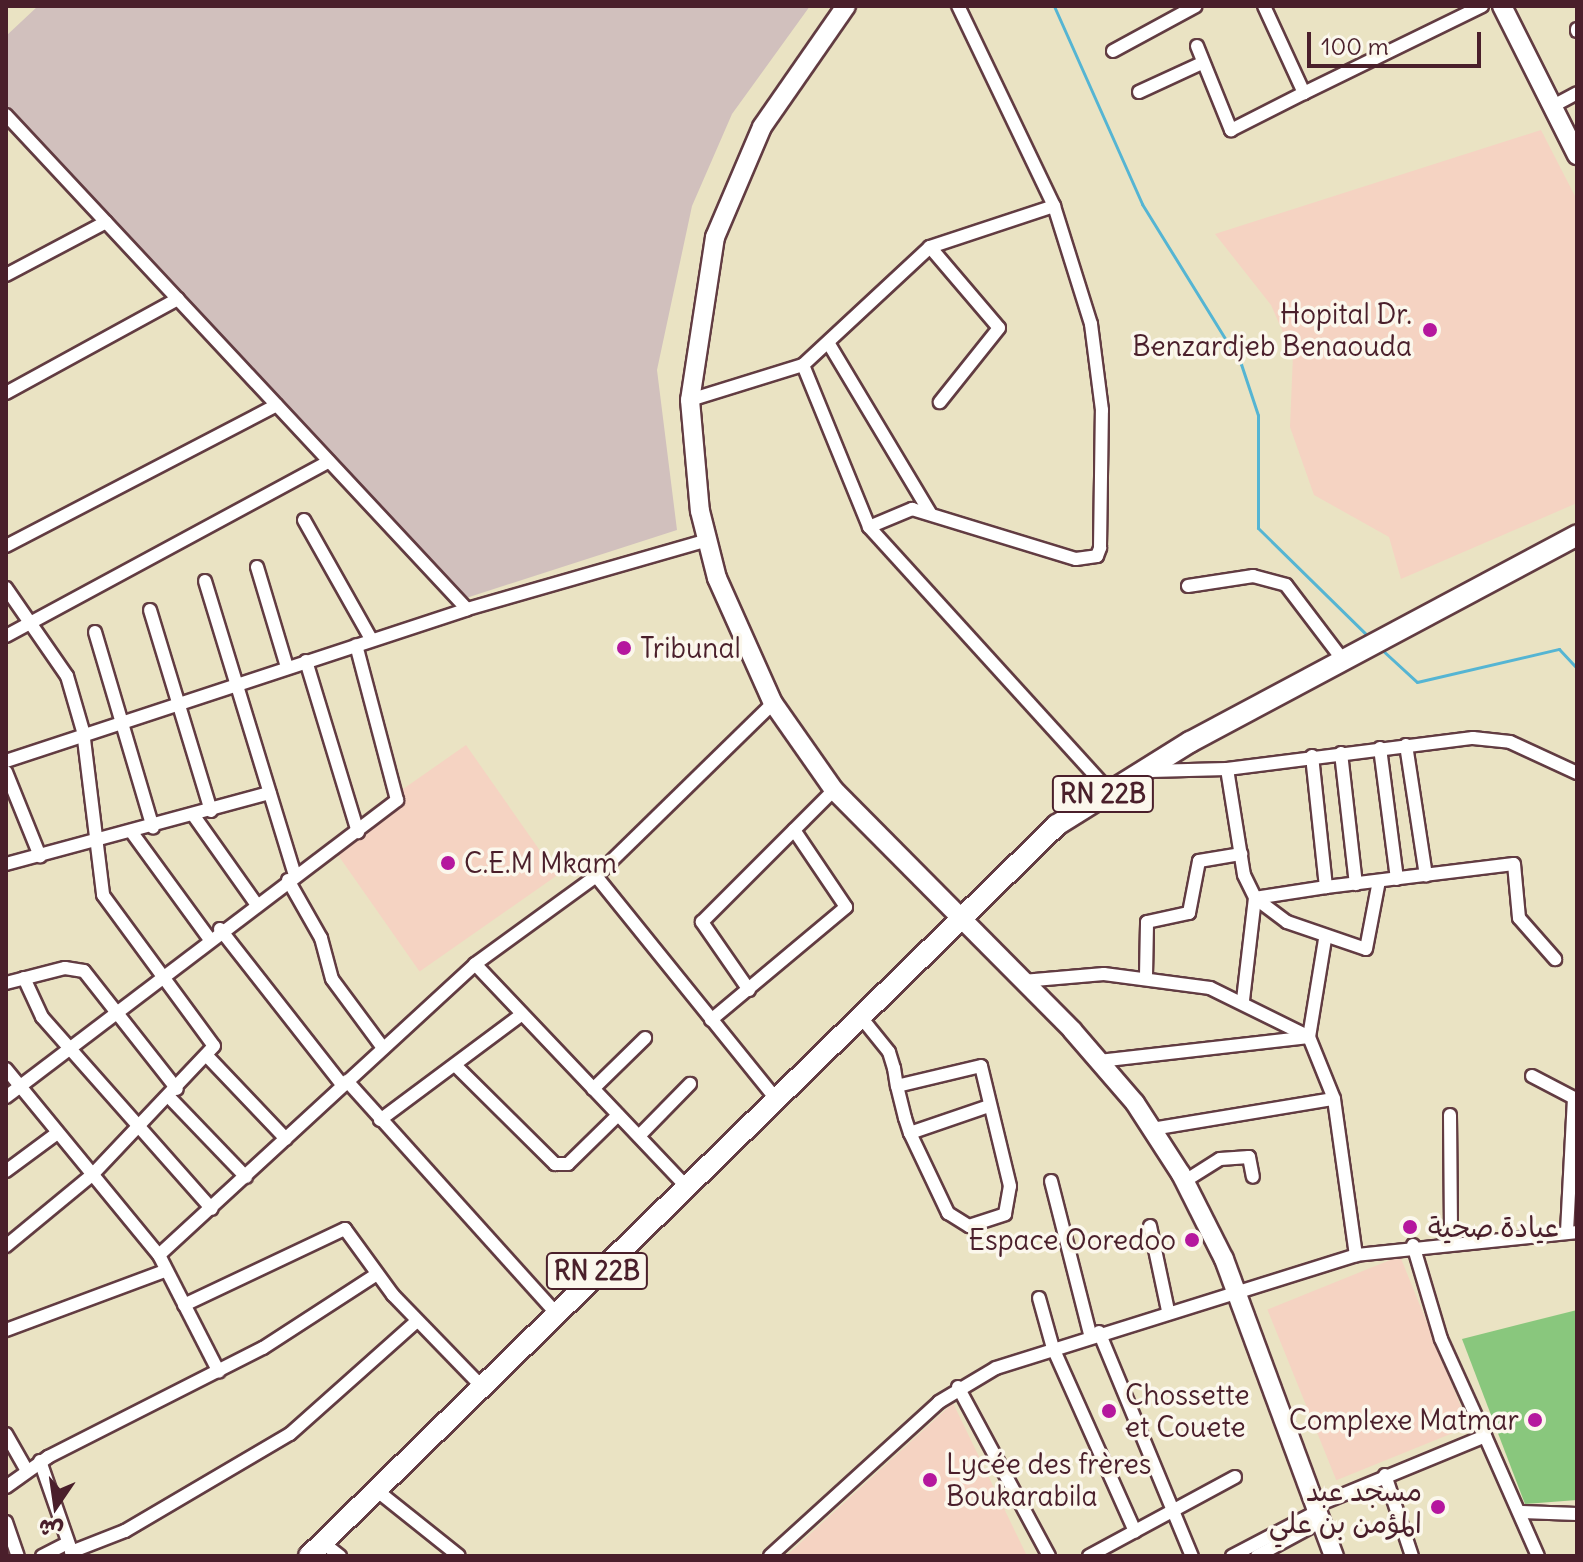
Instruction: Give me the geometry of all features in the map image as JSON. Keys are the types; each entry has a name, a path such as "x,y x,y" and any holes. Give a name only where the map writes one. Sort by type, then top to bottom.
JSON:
{"main road":[{"path":"846,6 797,67 732,187 704,286 690,400 708,540 746,652 773,703 834,790 1099,1061 1152,1129 1185,1181 1235,1290 1334,1556"},
{"path":"1502,6 1577,155"},
{"name":"RN 22B","path":"316,1549 483,1388 685,1185 1057,825 1139,772 1577,535"}],"street":[{"path":"869,527 898,510 930,513 1076,559 1097,556 1100,548 1102,410 1091,324 1054,206 958,6"},
{"path":"1113,51 1196,6"},
{"path":"1264,6 1304,93"},
{"path":"1197,46 1231,130 1482,6"},
{"path":"1139,92 1202,63"},
{"path":"1553,106 1577,93"},
{"path":"6,115 467,609"},
{"path":"690,400 803,365 930,247 1054,206"},
{"path":"6,275 106,222"},
{"path":"930,247 999,328 940,402"},
{"path":"6,393 178,299"},
{"path":"829,344 930,513"},
{"path":"803,365 869,527 1108,790"},
{"path":"6,546 277,405"},
{"path":"6,636 329,461"},
{"path":"304,520 371,639"},
{"path":"6,761 83,731 371,639 708,540"},
{"path":"257,567 287,667"},
{"path":"1188,586 1253,576 1286,585 1350,656"},
{"path":"205,581 270,793 291,878 321,938 332,979 383,1048"},
{"path":"6,588 36,622 67,676 83,731 103,895 164,973 213,1043 208,1057 92,1175 6,1246"},
{"path":"150,610 211,811"},
{"path":"95,632 153,828"},
{"path":"6,1097 208,937 358,832 400,791 356,645"},
{"path":"306,661 358,832"},
{"path":"159,1255 475,964 596,876 773,703"},
{"path":"1139,772 1227,769 1406,745 1496,739 1577,773"},
{"path":"1406,745 1426,875"},
{"path":"1380,748 1397,879"},
{"path":"1341,753 1356,884"},
{"path":"1312,756 1326,887"},
{"path":"1227,769 1241,854 1255,898 1243,1000"},
{"path":"6,772 40,856"},
{"path":"749,990 702,922 834,790"},
{"path":"6,864 133,834 270,793"},
{"path":"194,816 255,902"},
{"path":"711,1020 846,907 794,830"},
{"path":"133,834 208,937"},
{"path":"1146,976 1147,922 1189,913 1194,864 1241,854"},
{"path":"1255,898 1514,864 1519,918 1555,959"},
{"path":"596,876 776,1099"},
{"path":"1255,898 1325,939 1371,945 1379,881"},
{"path":"220,929 345,1084 556,1313"},
{"path":"1325,939 1309,1037 1334,1099 1356,1255"},
{"path":"475,964 685,1185"},
{"path":"6,983 76,967 116,1010 173,1093 246,1177"},
{"path":"1023,981 1146,976 1243,1000 1309,1037"},
{"path":"24,978 42,1017 136,1130 212,1209"},
{"path":"380,1120 522,1014"},
{"path":"860,1016 889,1052 897,1086 910,1133 956,1223 987,1221 1012,1200 989,1106 986,1078 976,1064 897,1086"},
{"path":"1099,1061 1309,1037"},
{"path":"593,1089 645,1038"},
{"path":"208,1057 286,1139"},
{"path":"455,1065 555,1164 568,1164 618,1115"},
{"path":"6,1069 56,1134 159,1255 219,1372"},
{"path":"770,1556 958,1387 1053,1348 1356,1255 1451,1240 1572,1232 1574,1098 1532,1076"},
{"path":"639,1136 690,1084"},
{"path":"1152,1129 1334,1099"},
{"path":"910,1133 989,1106"},
{"path":"1450,1115 1451,1240"},
{"path":"6,1171 56,1134"},
{"path":"1185,1181 1220,1159 1249,1157 1253,1177"},
{"path":"1051,1181 1094,1333 1192,1556"},
{"path":"1150,1226 1168,1311"},
{"path":"184,1305 335,1230 349,1232 377,1274 417,1321 483,1388"},
{"path":"1413,1245 1441,1339 1522,1512 1538,1556"},
{"path":"6,1330 165,1271"},
{"path":"6,1487 40,1461 219,1372 377,1274"},
{"path":"1039,1298 1053,1348 1135,1531"},
{"path":"42,1556 71,1550 125,1531 290,1434 417,1321"},
{"path":"958,1387 1049,1556"},
{"path":"6,1434 26,1469"},
{"path":"1232,1556 1385,1475 1485,1436"},
{"path":"40,1461 71,1550"},
{"path":"1385,1475 1412,1556"},
{"path":"1089,1556 1135,1531 1171,1506 1235,1477"},
{"path":"375,1489 459,1556"},
{"path":"1522,1512 1577,1514"},
{"path":"1257,1556 1316,1513"},
{"path":"6,1522 18,1556"},
{"path":"316,1549 340,1556"}],"shaded area":[{"path":"38,6 810,6 732,114 692,206 657,370 677,530 460,600 6,108 6,36"},
{"name":"Hopital Dr. Benzardjeb Benaouda","path":"1541,130 1577,200 1577,503 1401,579 1389,537 1314,495 1290,427 1293,355 1271,305 1215,234"},
{"name":"C.E.M Mkam","path":"466,745 557,875 420,972 328,841"},
{"path":"1400,1256 1469,1427 1336,1480 1267,1310"},
{"name":"Lycée des frères Boukarabila","path":"953,1403 1027,1556 786,1556"}],"green space":[{"name":"Complexe Matmar","path":"1577,1310 1577,1500 1525,1504 1462,1339"}],"waterway":[{"path":"1054,6 1142,204 1241,364 1258,415 1258,528 1369,637"},
{"path":"1380,648 1417,682 1559,649 1577,668"}],"place":[{"name":"Hopital Dr. Benzardjeb Benaouda","path":"1430,330"},
{"name":"Tribunal","path":"624,648"},
{"name":"C.E.M Mkam","path":"448,863"},
{"name":"عيادة صحية","path":"1410,1227"},
{"name":"Espace Ooredoo","path":"1192,1240"},
{"name":"Chossette et Couete","path":"1109,1411"},
{"name":"Complexe Matmar","path":"1535,1420"},
{"name":"Lycée des frères Boukarabila","path":"930,1480"},
{"name":"مسجد عبد المؤمن بن علي","path":"1438,1507"}]}
